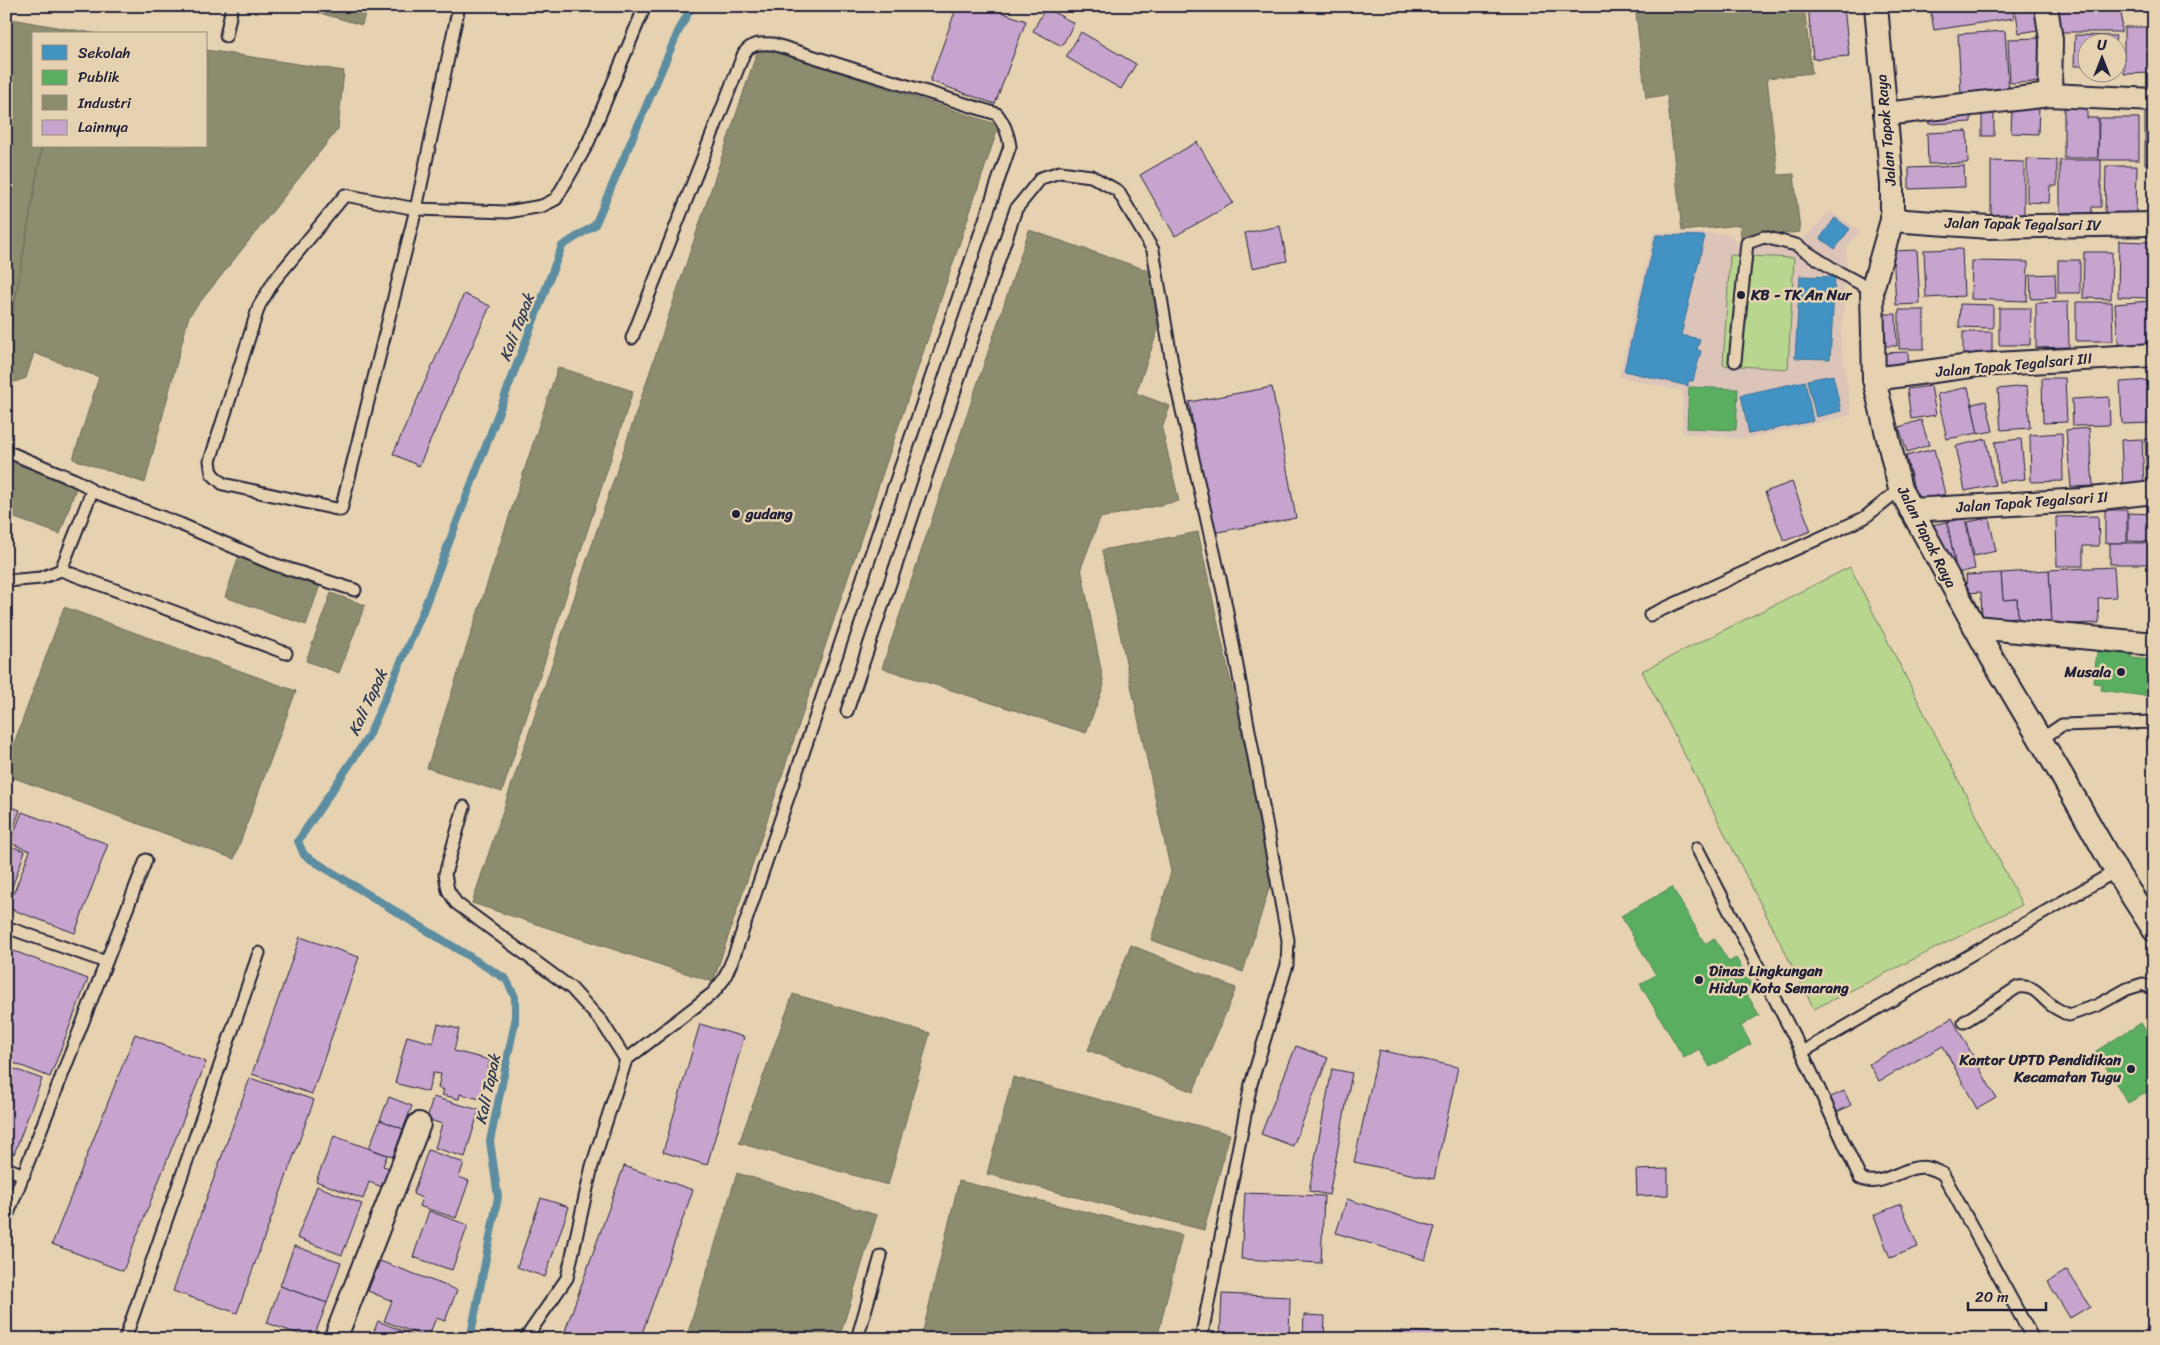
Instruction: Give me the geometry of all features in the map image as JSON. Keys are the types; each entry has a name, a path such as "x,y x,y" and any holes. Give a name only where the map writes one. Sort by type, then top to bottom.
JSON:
{"street":[{"name":"Jalan Tapak Raya","path":"1876,6 1892,185 1892,220 1872,290 1874,379 1900,490 1975,627 2040,740 2116,871 2154,930"},
{"path":"2046,6 2050,40 2050,94"},
{"path":"1886,114 2050,94 2154,100"},
{"name":"Jalan Tapak Tegalsari IV","path":"1892,220 1988,227 2154,224"},
{"name":"Jalan Tapak Tegalsari III","path":"1874,379 1978,364 2154,355"},
{"name":"Jalan Tapak Tegalsari II","path":"1911,510 2084,500 2154,492"},
{"path":"1975,627 2154,644"},
{"path":"335,1339 419,1124"}],"lane":[{"path":"226,36 232,6"},
{"path":"459,6 416,209 342,510 224,484 212,474 210,461 259,306 274,281 345,195 416,209 507,212 542,206 556,198 588,143 645,6"},
{"path":"525,1339 567,1278 592,1166 626,1060 713,993 724,979 734,956 1010,146 1003,122 996,114 773,44 761,43 750,46 744,53 632,338"},
{"path":"847,711 1016,209 1041,178 1060,172 1091,176 1118,191 1154,250 1174,375 1224,596 1288,940 1287,965 1251,1084 1200,1339"},
{"path":"1734,361 1747,243 1764,237 1796,245 1872,290"},
{"path":"6,451 85,485 92,491 180,524 273,564 355,590"},
{"path":"1650,615 1864,518 1900,490"},
{"path":"60,570 92,491"},
{"path":"6,581 41,578 60,570 286,652"},
{"path":"2040,740 2062,725 2154,722"},
{"path":"464,807 445,874 448,890 456,903 571,988 602,1022 626,1060"},
{"path":"1697,848 1802,1052 1860,1178 1866,1182 1874,1182 1912,1168 1928,1167 1943,1174 2033,1339"},
{"path":"6,1219 146,860"},
{"path":"1802,1052 2116,871"},
{"path":"6,927 106,962"},
{"path":"125,1339 259,953"},
{"path":"1964,1022 2018,987 2027,986 2040,992 2051,1005 2069,1015 2098,1005 2127,989 2143,984 2154,990"},
{"path":"6,1168 24,1175"},
{"path":"857,1339 881,1256"}],"shaded area":[{"name":"KB - TK An Nur","path":"1830,211 1860,231 1847,247 1841,344 1852,415 1745,439 1682,433 1683,391 1619,377 1654,232 1732,234 1735,243 1800,242"}],"green space":[{"path":"1730,255 1794,258 1788,369 1723,365"},
{"path":"1850,567 2022,905 1814,1009 1642,671"}],"building: Sekolah":[{"path":"1835,218 1850,229 1835,249 1820,238"},
{"path":"1656,235 1705,236 1681,335 1700,339 1697,350 1701,351 1693,381 1688,381 1688,386 1624,371"},
{"path":"1800,276 1835,277 1830,359 1795,358"},
{"path":"1833,375 1841,411 1816,417 1807,380"},
{"path":"1805,381 1813,421 1749,434 1741,395"}],"building: Publik":[{"path":"1689,387 1738,389 1736,430 1687,428"},
{"name":"Musala","path":"2098,644 2133,649 2132,658 2150,660 2145,696 2101,690 2102,684 2093,683"},
{"name":"Dinas Lingkungan Hidup Kota Semarang","path":"1672,887 1705,944 1714,938 1729,962 1736,958 1753,986 1745,991 1759,1015 1741,1026 1751,1044 1710,1067 1699,1049 1684,1058 1640,984 1656,975 1621,916"},
{"name":"Kantor UPTD Pendidikan Kecamatan Tugu","path":"2141,1023 2154,1044 2154,1088 2128,1103 2096,1051"}],"building: Industri":[{"path":"295,6 367,6 362,25"},
{"path":"1635,6 1804,6 1812,73 1767,78 1778,175 1794,174 1800,232 1741,238 1740,225 1682,231 1667,95 1646,98"},
{"path":"6,18 62,28 61,32 32,32 32,148 42,148 6,353"},
{"path":"62,28 87,32 61,32"},
{"name":"gudang","path":"759,46 999,125 713,982 472,903"},
{"path":"208,50 344,71 338,129 189,316 145,483 73,459 99,377 34,353 26,378 6,385 6,353 42,148 208,148"},
{"path":"1029,230 1150,271 1158,330 1136,393 1170,406 1162,429 1179,501 1100,518 1081,568 1104,685 1086,733 882,668"},
{"path":"558,367 633,391 502,792 427,768"},
{"path":"6,461 77,485 60,534 6,515"},
{"path":"1198,532 1273,876 1243,972 1151,940 1171,872 1102,550"},
{"path":"239,556 320,585 306,625 225,597"},
{"path":"331,593 365,605 339,673 306,661"},
{"path":"64,607 296,691 234,859 6,775 6,765"},
{"path":"1131,945 1236,988 1193,1092 1088,1050"},
{"path":"793,994 930,1033 888,1185 739,1143"},
{"path":"1013,1077 1230,1134 1204,1230 987,1174"},
{"path":"737,1173 877,1215 839,1339 686,1339"},
{"path":"959,1181 1182,1235 1157,1339 937,1339 922,1335"}],"building: Lainnya":[{"path":"957,6 984,6 1026,21 995,104 930,81"},
{"path":"1808,6 1844,6 1849,56 1813,59"},
{"path":"1930,6 2012,6 2014,18 1934,30"},
{"path":"2015,6 2041,6 2045,29 2019,33"},
{"path":"2054,6 2122,6 2121,32 2054,32"},
{"path":"1045,8 1074,23 1062,46 1033,31"},
{"path":"2124,27 2154,27 2154,73 2128,74 2128,32 2124,32"},
{"path":"2005,31 2009,92 1961,94 1958,34"},
{"path":"1081,32 1136,64 1121,89 1066,57"},
{"path":"2075,35 2078,35 2078,66 2074,66"},
{"path":"2041,38 2043,82 2010,83 2008,39"},
{"path":"2012,104 2039,105 2038,134 2011,133"},
{"path":"2064,106 2087,106 2087,118 2098,118 2098,158 2064,158"},
{"path":"2145,106 2154,107 2154,164 2145,164"},
{"path":"1982,109 1994,109 1994,136 1982,136"},
{"path":"1971,111 1971,122 1929,124 1928,112"},
{"path":"2099,118 2139,118 2139,160 2098,160"},
{"path":"1967,131 1968,163 1928,164 1927,133"},
{"path":"1197,142 1233,203 1175,236 1140,175"},
{"path":"2027,159 2057,160 2057,186 2050,186 2049,203 2027,202"},
{"path":"2060,160 2101,160 2101,207 2092,207 2092,213 2060,213"},
{"path":"1991,161 2024,162 2024,216 1991,216"},
{"path":"1964,166 1965,187 1909,189 1909,168"},
{"path":"2106,166 2137,166 2136,213 2105,213"},
{"path":"1280,226 1287,261 1252,268 1245,233"},
{"path":"2119,241 2149,242 2148,298 2118,297"},
{"path":"1962,249 1964,296 1926,298 1924,250"},
{"path":"1917,250 1920,304 1896,305 1893,251"},
{"path":"2084,252 2112,252 2111,299 2083,298"},
{"path":"2058,260 2080,260 2080,293 2058,293"},
{"path":"1972,261 2028,262 2027,301 1971,299"},
{"path":"2055,274 2056,298 2031,299 2030,275"},
{"path":"464,294 490,306 419,466 393,454"},
{"path":"2149,301 2153,350 2119,352 2115,304"},
{"path":"2068,302 2069,347 2036,348 2036,303"},
{"path":"2076,302 2112,302 2113,341 2076,341"},
{"path":"1960,304 1993,305 1993,328 1959,327"},
{"path":"1999,308 2031,308 2030,345 1999,345"},
{"path":"1899,310 1924,310 1924,349 1899,349"},
{"path":"1881,314 1896,314 1897,346 1881,346"},
{"path":"1963,332 1992,332 1992,358 1963,358"},
{"path":"1908,352 1909,370 1882,371 1882,353"},
{"path":"2042,378 2065,378 2067,422 2043,423"},
{"path":"2151,380 2154,423 2122,424 2120,382"},
{"path":"1931,386 1936,415 1911,419 1907,389"},
{"path":"2027,386 2030,428 2001,430 1998,389"},
{"path":"1272,387 1296,518 1212,533 1189,402"},
{"path":"1968,387 1978,433 1947,439 1937,394"},
{"path":"2109,397 2110,425 2073,426 2072,399"},
{"path":"1986,401 1993,431 1978,434 1972,404"},
{"path":"1921,420 1929,445 1907,452 1899,427"},
{"path":"2089,428 2093,486 2071,487 2066,430"},
{"path":"2062,433 2063,481 2031,482 2030,435"},
{"path":"1986,439 1995,485 1965,491 1956,446"},
{"path":"2021,439 2025,479 1999,482 1995,442"},
{"path":"2142,439 2144,484 2123,485 2121,440"},
{"path":"2145,439 2154,439 2154,483 2147,483"},
{"path":"1934,449 1945,494 1917,501 1906,456"},
{"path":"1792,482 1811,531 1784,541 1765,492"},
{"path":"2105,510 2127,510 2127,543 2105,543"},
{"path":"2128,513 2154,514 2154,542 2128,541"},
{"path":"2098,516 2099,546 2083,546 2083,566 2057,566 2056,517"},
{"path":"1965,518 1975,569 1957,573 1947,522"},
{"path":"1989,518 1996,551 1974,556 1967,522"},
{"path":"1947,522 1954,558 1942,561 1927,526"},
{"path":"2110,543 2149,543 2149,564 2110,564"},
{"path":"2114,567 2116,597 2098,598 2099,623 2052,625 2049,570"},
{"path":"2049,570 2052,625 2018,627 2017,599 2003,600 2001,573"},
{"path":"2001,573 2003,600 2017,599 2018,617 1982,619 1981,592 1967,593 1966,575"},
{"path":"2154,596 2154,634 2148,633"},
{"path":"6,805 20,810 8,843 6,843"},
{"path":"22,812 108,844 75,933 8,908 30,851 10,843"},
{"path":"6,845 25,851 6,904"},
{"path":"300,937 359,957 312,1094 252,1074"},
{"path":"6,948 88,979 50,1077 6,1060"},
{"path":"1952,1018 1996,1098 1977,1109 1943,1046 1879,1081 1869,1064"},
{"path":"438,1024 459,1029 454,1051 490,1060 480,1099 460,1094 459,1099 442,1095 444,1090 438,1088 441,1074 433,1073 428,1092 395,1083 407,1036 433,1043"},
{"path":"700,1024 744,1037 707,1165 663,1152"},
{"path":"135,1034 206,1062 123,1271 52,1244"},
{"path":"1296,1046 1328,1058 1293,1146 1261,1134"},
{"path":"1379,1050 1458,1067 1434,1179 1354,1162"},
{"path":"6,1066 42,1079 14,1154 6,1151"},
{"path":"1332,1069 1352,1073 1329,1195 1309,1191"},
{"path":"250,1078 314,1100 237,1313 173,1291"},
{"path":"1844,1091 1851,1105 1835,1113 1829,1098"},
{"path":"389,1097 412,1106 403,1129 380,1120"},
{"path":"433,1097 479,1110 465,1157 435,1148 442,1124 427,1119"},
{"path":"380,1120 403,1129 393,1157 369,1148"},
{"path":"334,1136 387,1155 383,1166 389,1168 382,1187 369,1182 363,1199 316,1181"},
{"path":"428,1150 464,1163 459,1177 469,1181 456,1218 419,1206 422,1198 413,1194"},
{"path":"624,1166 693,1190 640,1339 587,1339 565,1331"},
{"path":"1668,1169 1668,1195 1637,1196 1636,1170"},
{"path":"317,1186 362,1204 342,1255 297,1238"},
{"path":"1245,1193 1324,1196 1321,1263 1241,1259"},
{"path":"541,1198 569,1207 545,1277 517,1267"},
{"path":"1347,1199 1435,1227 1425,1260 1336,1233"},
{"path":"1901,1204 1918,1247 1890,1258 1874,1215"},
{"path":"429,1211 468,1225 452,1270 413,1257"},
{"path":"294,1246 341,1262 327,1303 280,1286"},
{"path":"380,1261 457,1290 445,1321 436,1318 428,1338 384,1321 392,1301 368,1291"},
{"path":"2067,1270 2090,1306 2070,1318 2048,1282"},
{"path":"280,1286 327,1303 313,1339 267,1323"},
{"path":"1222,1294 1290,1297 1289,1339 1220,1339"},
{"path":"1304,1315 1325,1316 1324,1339 1303,1339"},
{"path":"378,1321 422,1339 371,1339"},
{"path":"1400,1331 1444,1333 1444,1339 1400,1339"}],"waterway":[{"name":"Kali Tapak","path":"470,1339 498,1197 490,1141 515,1022 515,997 506,979 304,855 298,841 368,737 421,616 562,246 595,225 678,32 692,6"}],"place":[{"name":"KB - TK An Nur","path":"1741,295"},
{"name":"gudang","path":"736,514"},
{"name":"Musala","path":"2121,672"},
{"name":"Dinas Lingkungan Hidup Kota Semarang","path":"1699,980"},
{"name":"Kantor UPTD Pendidikan Kecamatan Tugu","path":"2131,1069"}]}
